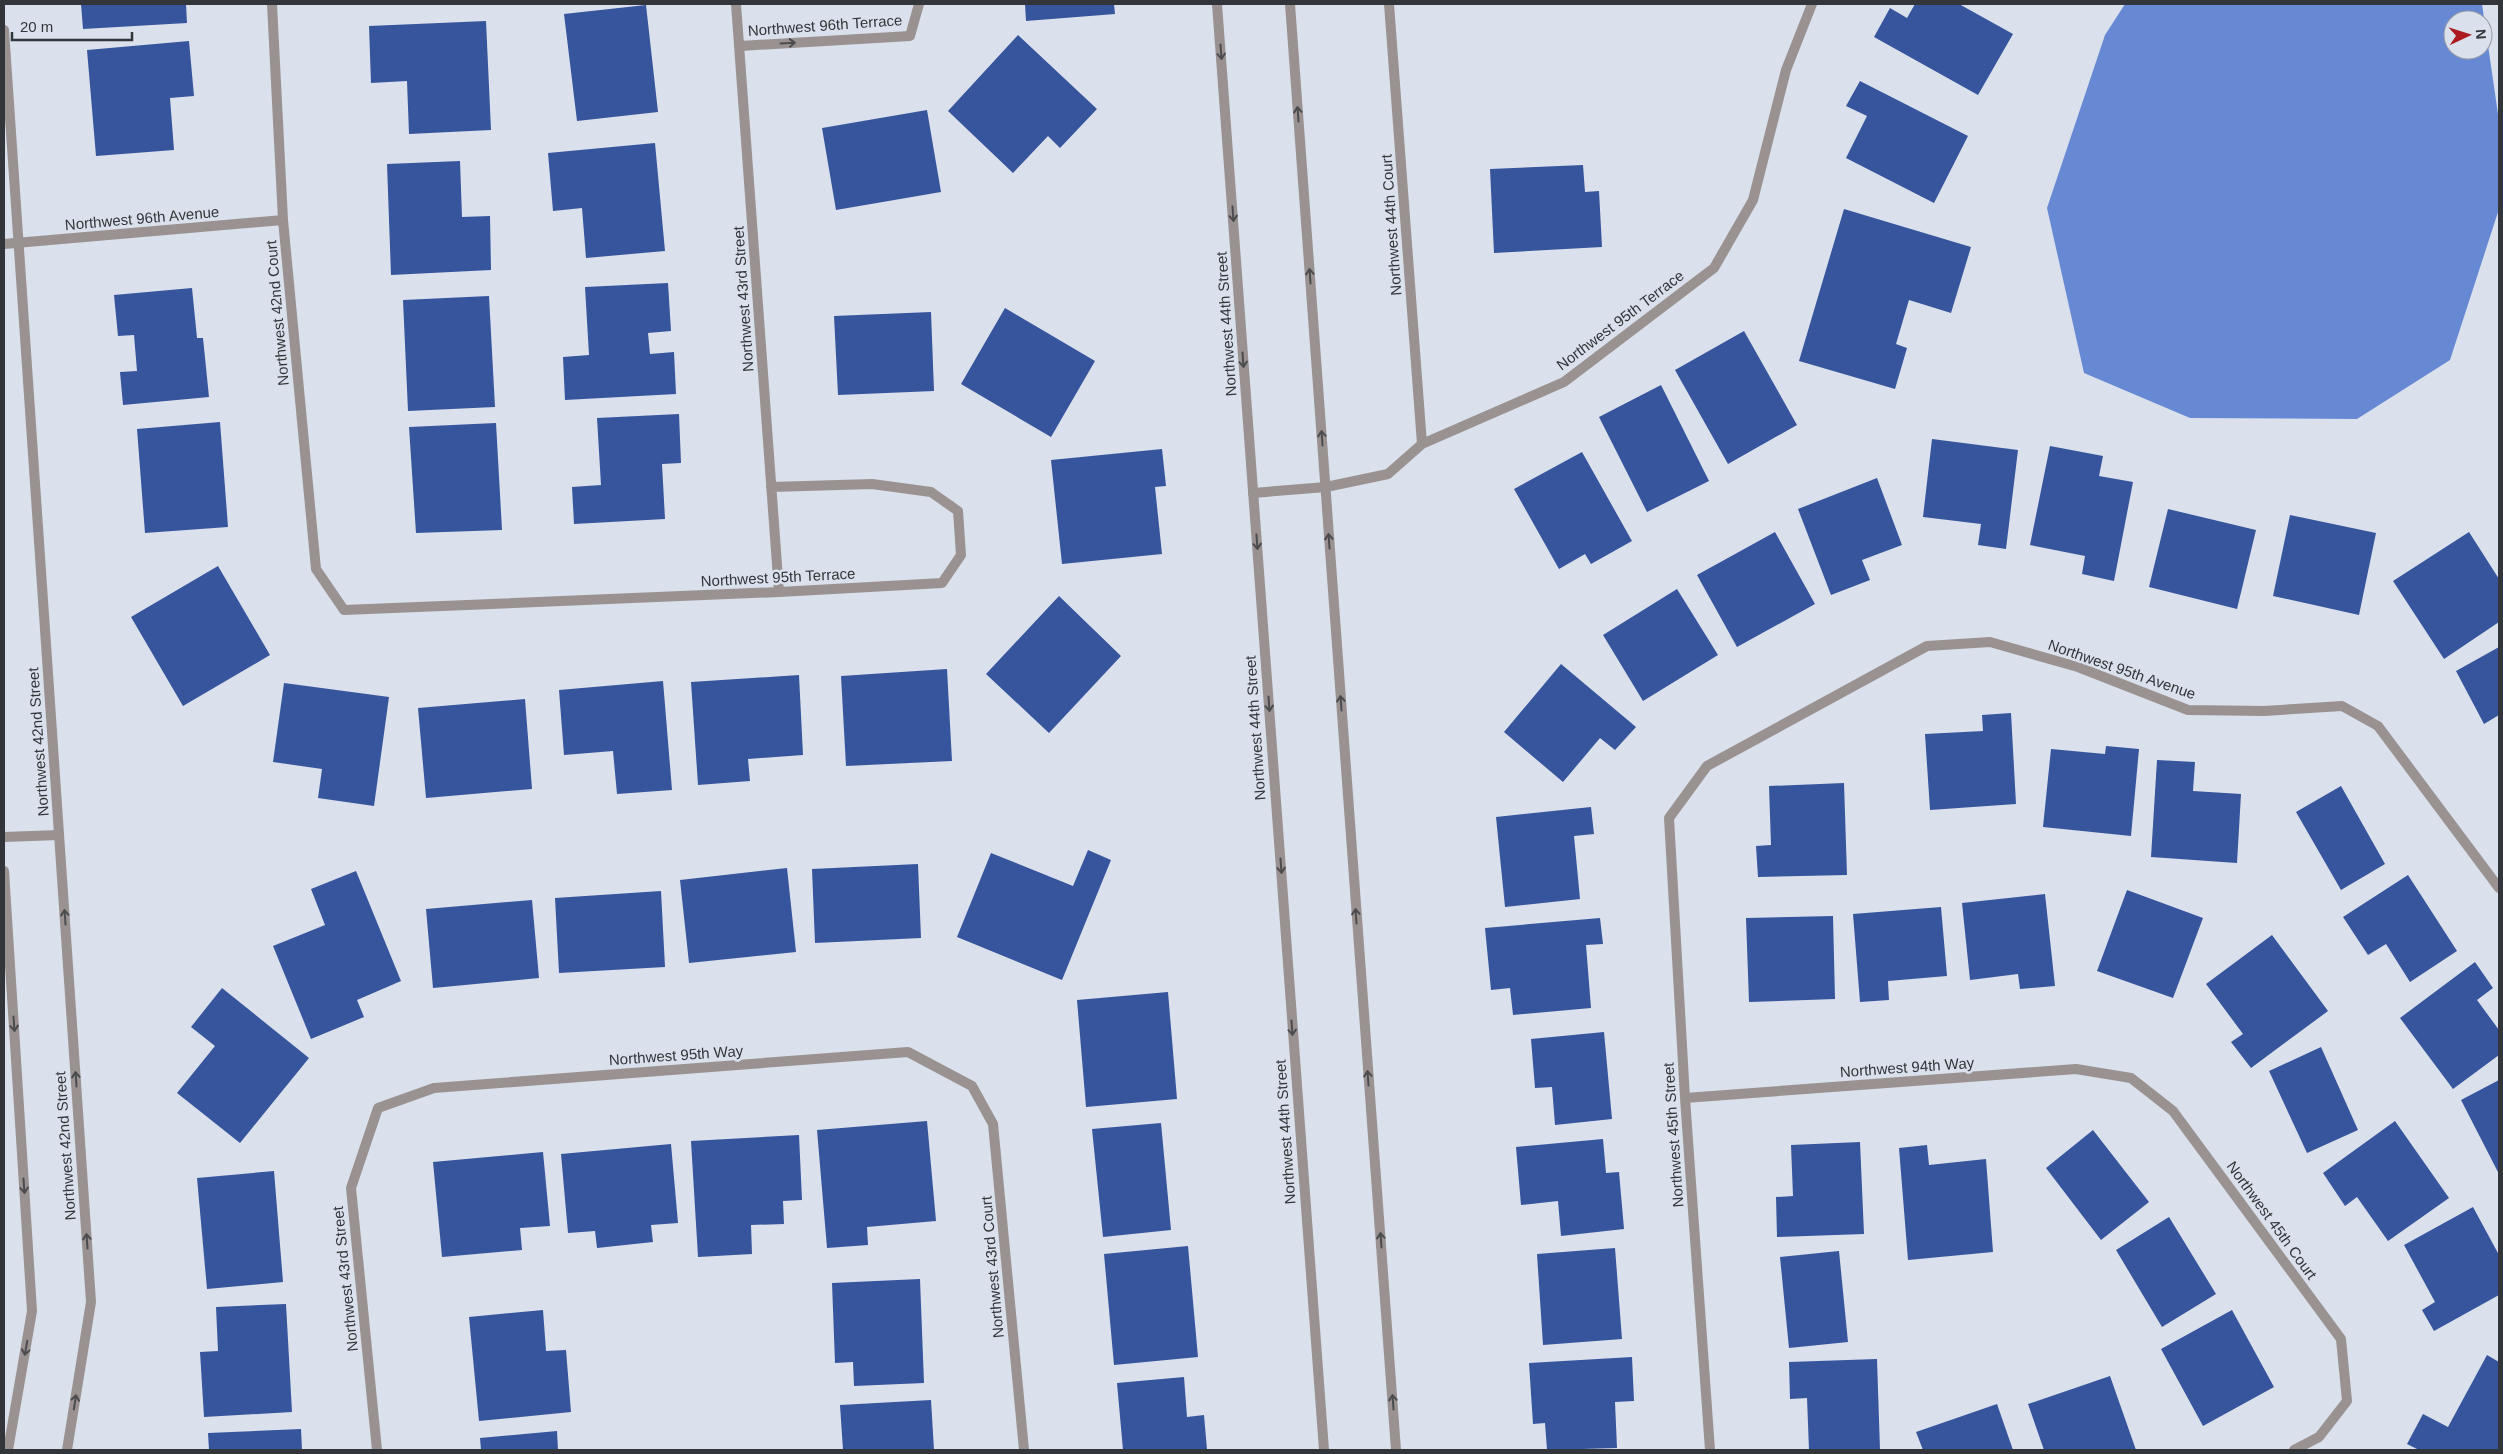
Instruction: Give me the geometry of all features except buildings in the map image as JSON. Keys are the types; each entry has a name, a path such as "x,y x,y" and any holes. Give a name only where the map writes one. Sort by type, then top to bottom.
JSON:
{"street":[{"name":"Northwest 42nd Court","path":"272,4 283,220 316,569 344,610"},
{"name":"Northwest 43rd Street","path":"736,4 779,592"},
{"name":"Northwest 96th Terrace","path":"740,46 910,36 918,4"},
{"name":"Northwest 44th Street","path":"1217,4 1324,1450"},
{"path":"1290,4 1396,1450"},
{"name":"Northwest 44th Court","path":"1389,4 1422,444"},
{"name":"Northwest 95th Terrace","path":"1253,494 1326,487 1388,474 1422,444 1564,382 1714,268 1753,200 1786,70 1812,4"},
{"name":"Northwest 42nd Street","path":"4,30 91,1302 67,1450"},
{"name":"Northwest 96th Avenue","path":"4,244 283,220"},
{"name":"Northwest 95th Terrace","path":"344,610 779,592 942,583 961,555 958,511 932,492 872,484 771,487"},
{"name":"Northwest 95th Avenue","path":"1669,818 1707,766 1927,646 1990,642 2078,667 2188,710 2264,711 2342,706 2378,726 2499,888"},
{"name":"Northwest 45th Street","path":"1669,818 1685,1098 1710,1450"},
{"path":"4,837 59,835"},
{"path":"4,871 32,1311 8,1450"},
{"name":"Northwest 95th Way","path":"378,1108 434,1088 908,1052 972,1086"},
{"name":"Northwest 94th Way","path":"1685,1098 2076,1069 2131,1078"},
{"name":"Northwest 45th Court","path":"2131,1078 2173,1111 2341,1338 2347,1402 2319,1437 2294,1450"},
{"name":"Northwest 43rd Court","path":"972,1086 993,1124 1024,1450"},
{"name":"Northwest 43rd Street","path":"377,1450 351,1188 378,1108"}],"water":[{"path":"2125,4 2482,4 2483,10 2443,10 2443,60 2490,60 2499,121 2499,209 2450,360 2357,419 2190,418 2084,373 2047,208 2105,35"}]}
